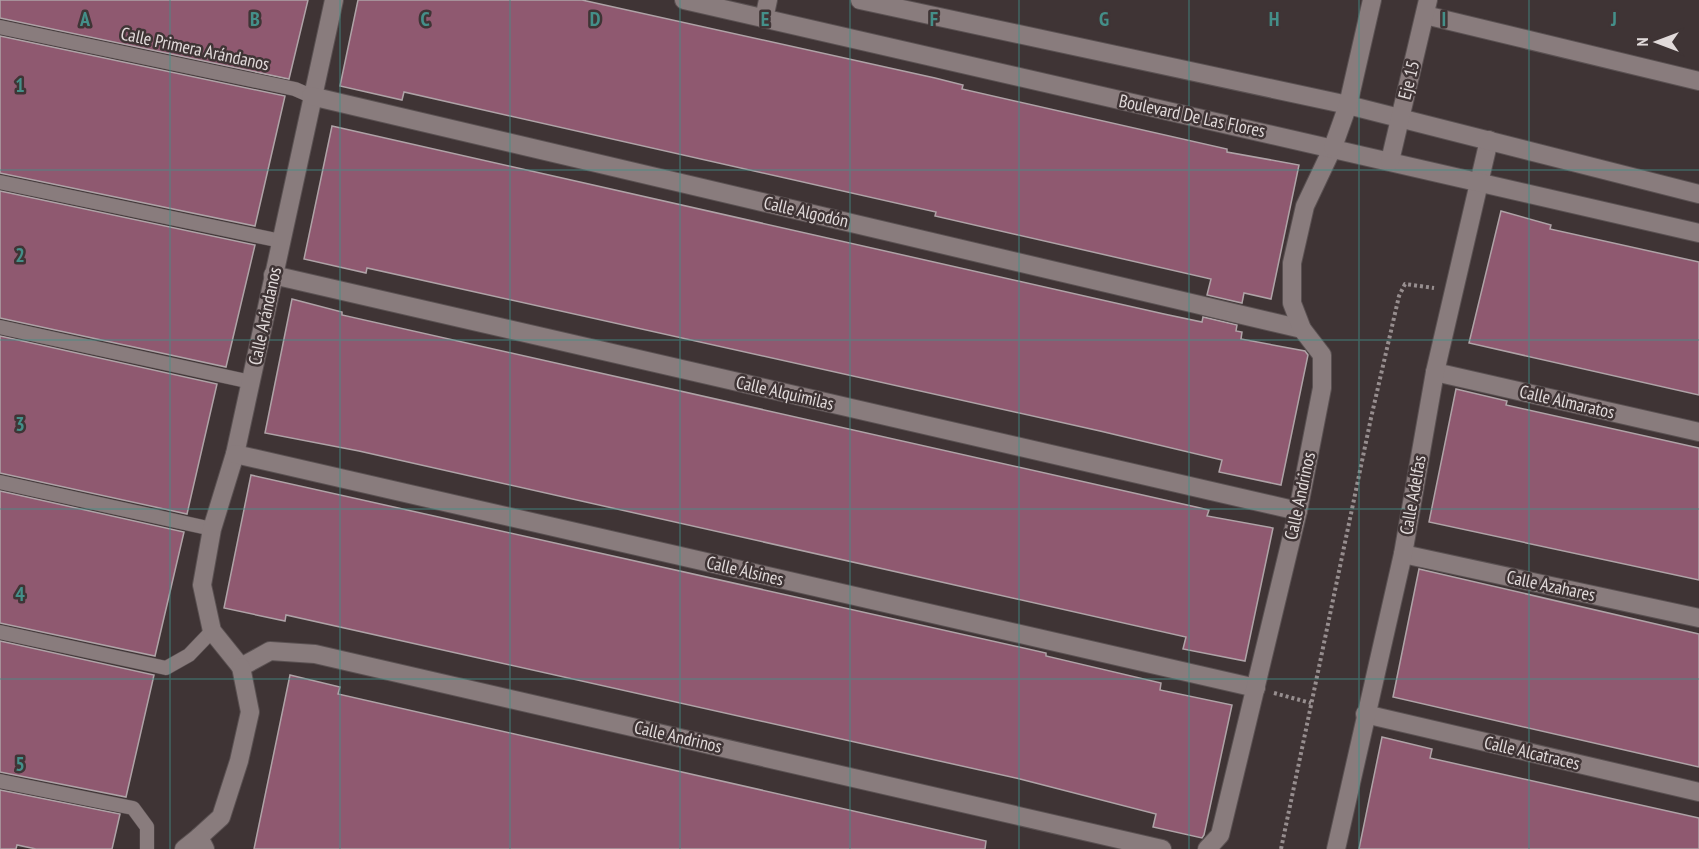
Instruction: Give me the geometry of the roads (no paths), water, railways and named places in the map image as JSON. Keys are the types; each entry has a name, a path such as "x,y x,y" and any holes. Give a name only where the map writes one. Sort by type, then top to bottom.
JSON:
{"street":[{"name":"Calle Arándanos","path":"212,631 202,585 212,530 235,454 311,96 334,0"},
{"name":"Boulevard De Las Flores","path":"684,0 992,73 1333,147 1699,233"},
{"path":"764,18 768,0"},
{"path":"860,0 1348,105 1699,194"},
{"path":"1333,147 1348,105 1372,0"},
{"path":"1426,8 1699,81"},
{"name":"Eje 15","path":"1390,161 1426,8"},
{"name":"Calle Algodón","path":"311,96 1302,329"},
{"name":"Calle Adelfas","path":"1336,849 1403,554 1435,372 1489,140"},
{"name":"Calle Andrinos","path":"1208,849 1220,835 1298,511 1323,388 1322,356 1302,329 1292,303 1292,263 1305,206 1333,147"},
{"name":"Calle Alquimilas","path":"273,275 1298,511"},
{"name":"Calle Almaratos","path":"1435,372 1699,432"},
{"name":"Calle Álsines","path":"235,454 1256,688"},
{"name":"Calle Azahares","path":"1403,554 1699,618"},
{"path":"184,849 202,843 221,817 239,761 250,712 241,667 212,631"},
{"name":"Calle Andrinos","path":"241,667 270,651 315,654 1162,849"},
{"name":"Calle Alcatraces","path":"1365,714 1699,792"}],"lane":[{"name":"Calle Primera Arándanos","path":"0,27 295,89 311,96"},
{"path":"0,182 281,241"},
{"path":"0,327 251,382"},
{"path":"0,482 212,530"},
{"path":"0,632 166,668 189,656 212,631"},
{"path":"0,781 134,808 147,827 147,849"}]}
